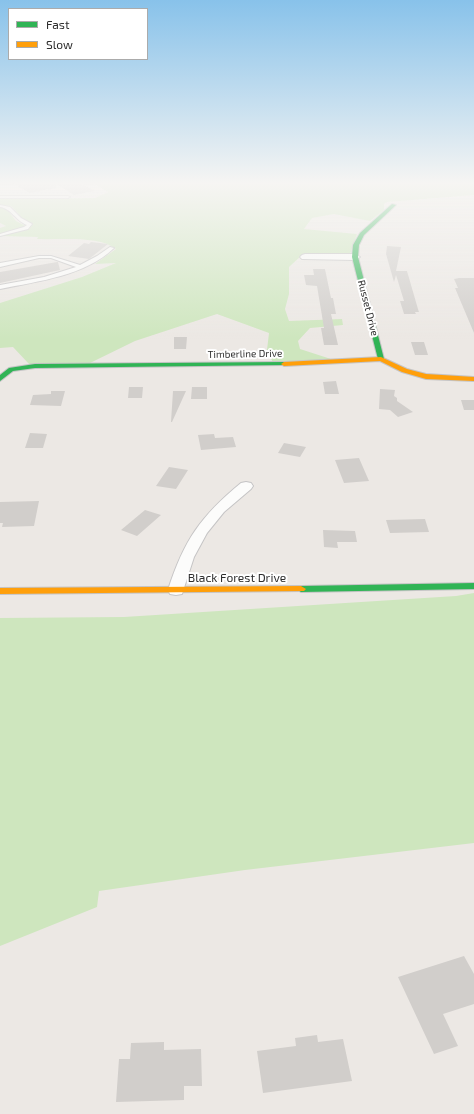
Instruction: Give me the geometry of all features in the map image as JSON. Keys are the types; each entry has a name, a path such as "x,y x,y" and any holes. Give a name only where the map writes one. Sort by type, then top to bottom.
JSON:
{"street":[{"name":"Russet Drive","path":"361,235 356,244 355,257 381,359"},
{"path":"305,257 355,257"},
{"path":"381,359 398,370 417,376 474,379"},
{"name":"Timberline Drive","path":"0,379 4,372 12,368 35,366 283,365 381,359"},
{"path":"176,590 184,562 198,533 222,506 246,486"},
{"name":"Black Forest Drive","path":"0,591 357,589 474,586"}],"lane":[{"path":"0,287 64,274 100,258 112,248"},
{"path":"0,265 51,257 82,267"}],"green space":[{"path":"357,235 350,254 301,256 289,267 289,294 285,309 289,321 342,319 343,325 310,328 298,341 300,349 334,360 273,363 267,350 269,333 217,314 135,341 90,363 29,364 13,347 0,348 0,303 82,277 116,263 95,264 116,249 100,242 89,240 37,239 38,237 0,236"},
{"path":"474,593 474,843 245,870 99,891 97,907 0,946 0,618 124,617 456,596"}],"building":[{"path":"91,242 108,244 89,259 68,256 84,243 89,244"},
{"path":"387,246 401,247 396,271 407,271 419,312 415,312 416,314 404,314 400,301 404,301 396,275 394,282 386,254"},
{"path":"58,262 60,270 0,283 0,272"},
{"path":"313,269 325,269 336,314 331,314 338,345 324,345 321,328 324,328 317,286 306,285 304,275 314,275"},
{"path":"474,278 474,333 455,288 458,288 454,279"},
{"path":"174,337 187,337 186,349 174,349"},
{"path":"411,342 424,342 428,355 415,355"},
{"path":"336,381 339,394 325,394 323,382"},
{"path":"129,387 143,387 142,398 128,398"},
{"path":"192,387 207,387 207,399 191,399"},
{"path":"380,389 395,390 394,396 397,398 397,401 413,412 398,417 390,410 379,409"},
{"path":"51,391 65,391 61,406 30,405 33,395 51,394"},
{"path":"173,391 186,391 171,422"},
{"path":"461,400 474,400 474,410 464,410"},
{"path":"30,433 47,434 43,448 25,448"},
{"path":"214,434 215,438 233,437 236,447 201,450 198,435"},
{"path":"284,443 306,447 300,457 278,453"},
{"path":"359,458 369,481 344,483 335,460"},
{"path":"169,467 188,470 176,489 156,486"},
{"path":"39,501 34,526 2,527 3,523 0,523 0,502"},
{"path":"145,510 161,515 137,536 121,530"},
{"path":"425,519 429,532 390,533 386,520"},
{"path":"323,530 355,531 357,542 337,542 338,548 324,547"},
{"path":"464,956 474,974 474,1004 443,1014 458,1046 434,1054 398,977"},
{"path":"317,1035 318,1042 343,1039 352,1081 263,1093 257,1051 296,1046 295,1038"},
{"path":"164,1042 164,1050 201,1049 202,1086 184,1086 184,1100 116,1102 119,1059 130,1059 131,1043"}],"traffic: fast":[{"path":"361,235 356,245 355,257 381,359"},
{"path":"0,379 11,369 35,366 284,364"},
{"path":"301,589 474,586"}],"traffic: slow":[{"path":"284,364 381,359 404,371 415,374 448,379 474,379"},
{"path":"0,591 301,589"}]}
